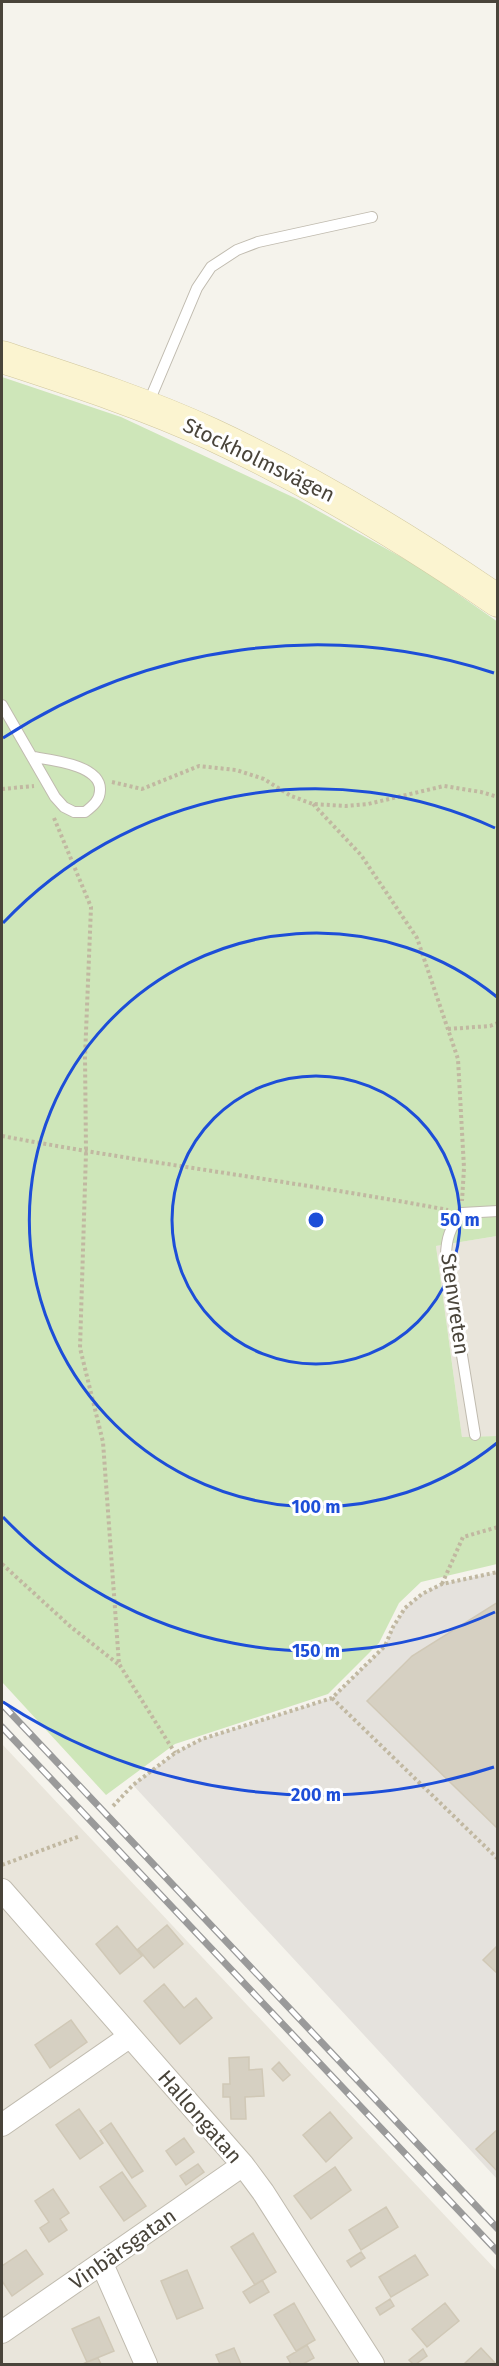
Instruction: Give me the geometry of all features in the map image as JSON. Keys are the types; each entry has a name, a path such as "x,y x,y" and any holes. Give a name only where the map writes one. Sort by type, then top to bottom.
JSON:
{"main road":[{"name":"Stockholmsvägen","path":"2,357 146,407 209,433 330,494 378,522 498,601"}],"street":[{"name":"Hallongatan","path":"2,1890 243,2165 263,2192 373,2364"},
{"path":"2,2126 129,2037"},
{"name":"Vinbärsgatan","path":"2,2332 243,2165"},
{"path":"102,2264 146,2364"}],"lane":[{"path":"146,407 197,288 211,267 237,250 258,242 372,217"},
{"path":"2,705 46,784 64,807 74,812 85,812 99,798 101,787 97,778 85,769 33,757"},
{"path":"462,1213 498,1211"},
{"name":"Stenvreten","path":"462,1213 452,1225 446,1240 446,1257 475,1435"}],"path":[{"path":"97,778 141,789 199,766 236,770 264,778 291,796 313,804 346,806 368,804 444,786 498,797"},
{"path":"2,789 46,784 56,825 91,908 80,1348 103,1442 119,1664"},
{"path":"2,1136 86,1152 343,1190 462,1213 464,1168 458,1059 417,938 361,855 313,804"},
{"path":"448,1029 498,1023"},
{"path":"442,1584 463,1537 498,1527"},
{"path":"2,1564 71,1627 119,1664 175,1753"},
{"path":"113,1806 133,1785 175,1753 202,1739 332,1698 385,1646 405,1608 422,1594 442,1584 498,1572"},
{"path":"332,1698 498,1859"},
{"path":"2,1865 80,1836"}],"shaded area":[{"path":"497,1236 497,1436 462,1437 436,1246"},
{"path":"497,1572 497,2179 133,1785 175,1753 202,1739 332,1698 385,1646 405,1608 422,1594 442,1584"},
{"path":"2,1744 497,2271 497,2364 2,2364"}],"green space":[{"path":"2,377 121,417 297,499 419,567 498,622 497,1236 436,1246 462,1437 497,1436 497,1564 421,1582 399,1603 379,1643 328,1694 175,1744 106,1795 2,1682"}],"building":[{"path":"498,1602 498,1829 367,1701 412,1656"},
{"path":"167,1925 183,1944 154,1968 138,1949"},
{"path":"117,1926 142,1956 120,1974 96,1944"},
{"path":"498,1945 498,1974 483,1960"},
{"path":"164,1984 184,2008 196,1998 212,2018 180,2044 144,2001"},
{"path":"71,2020 87,2042 50,2068 35,2045"},
{"path":"249,2057 249,2070 262,2069 264,2096 245,2097 246,2119 231,2119 230,2097 223,2097 223,2084 230,2084 229,2058"},
{"path":"279,2062 290,2075 283,2081 272,2069"},
{"path":"79,2109 103,2143 80,2159 56,2125"},
{"path":"330,2112 352,2138 326,2162 303,2135"},
{"path":"111,2123 143,2171 132,2178 100,2131"},
{"path":"498,2129 498,2172 476,2149"},
{"path":"184,2138 194,2152 176,2165 166,2151"},
{"path":"198,2164 204,2172 186,2185 180,2176"},
{"path":"335,2167 351,2190 311,2219 294,2196"},
{"path":"122,2172 146,2206 124,2221 100,2187"},
{"path":"53,2189 69,2213 60,2219 67,2230 49,2242 40,2228 49,2222 35,2201"},
{"path":"386,2207 398,2227 361,2250 349,2230"},
{"path":"253,2233 276,2272 255,2285 231,2247"},
{"path":"26,2250 43,2274 12,2296 2,2281 2,2266"},
{"path":"361,2252 365,2258 351,2267 347,2261"},
{"path":"415,2255 428,2275 391,2297 379,2277"},
{"path":"187,2270 203,2308 177,2319 161,2281"},
{"path":"262,2280 269,2292 250,2303 243,2292"},
{"path":"390,2299 394,2306 380,2315 376,2308"},
{"path":"294,2303 315,2340 296,2351 274,2315"},
{"path":"445,2303 459,2321 427,2347 412,2329"},
{"path":"99,2317 114,2351 87,2362 72,2329"},
{"path":"307,2345 314,2358 303,2364 291,2364 287,2357"},
{"path":"234,2348 241,2364 220,2364 216,2355"},
{"path":"481,2348 496,2364 464,2364"},
{"path":"423,2349 427,2356 413,2364 409,2360"},
{"path":"98,2358 101,2364 83,2364 87,2362"}],"railway":[{"path":"2,1704 498,2229"},
{"path":"2,1727 498,2252"}]}
